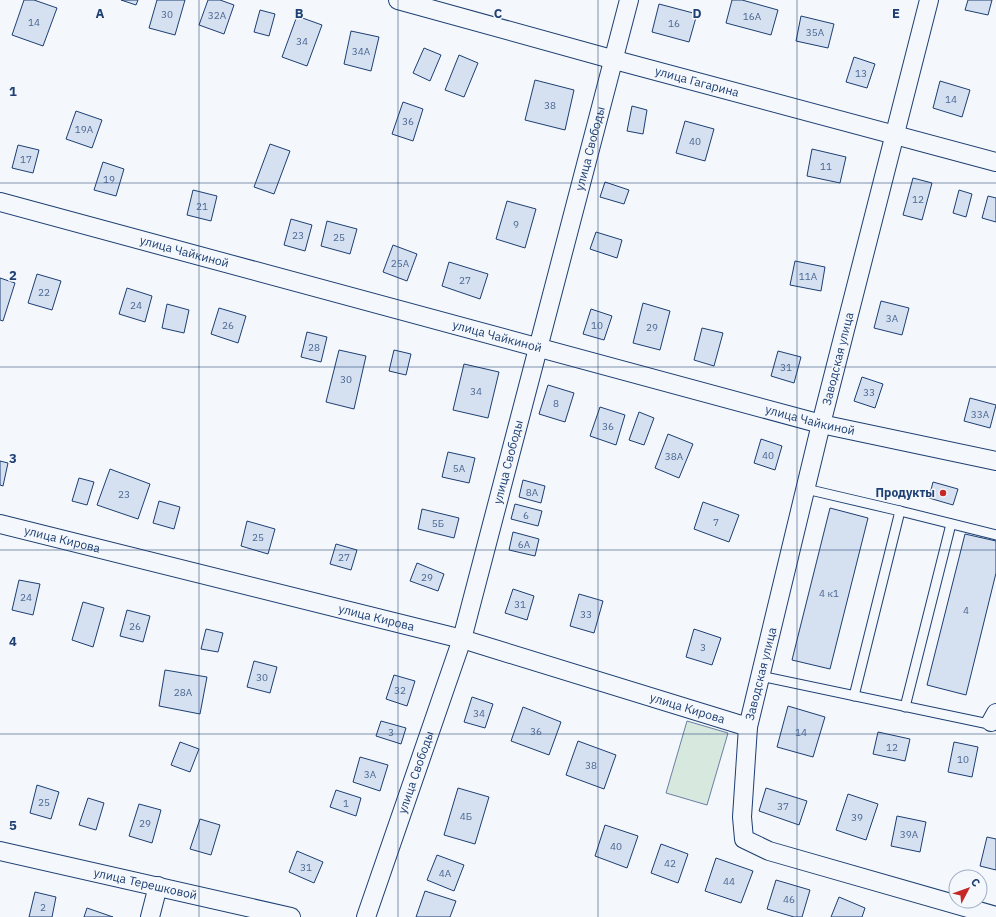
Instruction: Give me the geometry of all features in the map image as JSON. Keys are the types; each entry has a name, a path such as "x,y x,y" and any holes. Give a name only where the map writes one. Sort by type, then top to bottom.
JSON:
{"street":[{"name":"улица Гагарина","path":"398,0 996,162"},
{"name":"улица Свободы","path":"366,917 462,639 536,348 615,60 629,0"},
{"name":"Заводская улица","path":"929,0 822,424 748,727 742,817 744,839 769,852 996,916"},
{"name":"улица Чайкиной","path":"0,202 822,424 996,461"},
{"name":"улица Кирова","path":"0,524 462,639 748,727"},
{"name":"улица Терешковой","path":"0,851 292,917"},
{"path":"150,917 158,886"}],"lane":[{"path":"806,489 996,535"},
{"path":"854,696 900,511"},
{"path":"905,707 951,524"},
{"path":"760,676 984,723 994,717"}],"shaded area":[{"path":"687,721 728,733 707,805 666,793"}],"building":[{"path":"24,0 34,0 57,8 43,46 12,35"},
{"path":"121,0 138,0 136,5"},
{"path":"157,0 185,0 175,35 149,28"},
{"path":"208,0 220,0 234,5 224,34 199,25"},
{"path":"732,0 742,0 778,10 771,35 726,23"},
{"path":"968,0 992,0 988,15 965,10"},
{"path":"659,4 697,14 689,42 652,32"},
{"path":"260,10 275,14 269,36 254,32"},
{"path":"297,16 322,25 307,66 282,57"},
{"path":"801,16 834,24 828,48 796,41"},
{"path":"351,31 379,37 371,71 344,64"},
{"path":"424,48 441,55 430,81 413,73"},
{"path":"459,55 478,63 464,97 445,90"},
{"path":"854,57 875,64 867,88 846,82"},
{"path":"535,80 574,90 565,130 525,120"},
{"path":"940,81 970,90 962,117 933,108"},
{"path":"403,102 423,109 413,141 392,134"},
{"path":"632,106 647,110 643,134 627,131"},
{"path":"76,111 102,120 92,148 66,139"},
{"path":"685,121 714,129 705,161 676,153"},
{"path":"270,144 290,151 274,194 254,187"},
{"path":"18,145 39,150 33,173 12,168"},
{"path":"812,149 846,157 840,183 807,176"},
{"path":"103,162 124,169 116,196 94,190"},
{"path":"913,178 932,183 922,220 903,215"},
{"path":"605,182 629,190 624,204 600,197"},
{"path":"193,190 217,196 211,221 187,215"},
{"path":"959,190 972,194 966,217 953,213"},
{"path":"988,196 996,198 996,222 982,218"},
{"path":"507,201 536,209 525,248 496,239"},
{"path":"291,219 312,225 305,251 284,245"},
{"path":"327,221 357,229 350,254 321,246"},
{"path":"596,232 622,240 617,258 590,249"},
{"path":"393,245 417,254 407,281 383,272"},
{"path":"795,261 825,267 821,291 790,285"},
{"path":"449,262 488,274 480,299 442,286"},
{"path":"37,274 61,281 52,310 28,303"},
{"path":"0,278 15,283 3,321 0,320"},
{"path":"127,288 152,296 145,322 119,314"},
{"path":"881,301 909,308 902,335 874,328"},
{"path":"643,303 670,311 660,350 633,343"},
{"path":"167,304 189,310 184,333 162,328"},
{"path":"219,308 246,316 238,343 211,334"},
{"path":"591,309 612,316 604,340 583,334"},
{"path":"702,328 723,333 714,366 694,360"},
{"path":"307,332 327,337 321,362 301,357"},
{"path":"339,350 366,356 354,409 326,402"},
{"path":"394,350 411,354 406,375 389,371"},
{"path":"778,351 801,357 794,383 771,376"},
{"path":"464,364 499,372 488,418 453,410"},
{"path":"862,377 883,384 875,408 854,401"},
{"path":"548,385 574,393 565,422 539,414"},
{"path":"970,398 996,405 990,428 964,421"},
{"path":"600,407 625,415 616,445 590,436"},
{"path":"639,412 654,418 644,445 629,440"},
{"path":"668,434 693,444 679,478 655,468"},
{"path":"761,439 782,446 775,470 754,463"},
{"path":"448,452 475,458 469,483 442,477"},
{"path":"0,461 8,463 3,486 0,485"},
{"path":"110,469 150,484 138,519 97,505"},
{"path":"79,478 94,482 87,505 72,501"},
{"path":"523,480 545,486 541,503 519,497"},
{"name":"Продукты","path":"933,482 958,489 953,505 929,498"},
{"path":"159,501 180,507 174,529 153,523"},
{"path":"703,502 739,515 729,542 694,529"},
{"path":"515,504 542,511 538,526 511,519"},
{"path":"830,508 868,518 830,669 792,660"},
{"path":"422,509 459,518 454,538 418,529"},
{"path":"247,521 275,529 268,554 241,546"},
{"path":"513,532 539,539 535,556 509,550"},
{"path":"965,534 996,541 996,573 966,695 927,685"},
{"path":"336,544 357,550 351,570 330,564"},
{"path":"417,563 444,574 438,591 410,581"},
{"path":"19,580 40,584 33,615 12,610"},
{"path":"513,589 534,596 527,620 505,613"},
{"path":"579,594 603,601 594,633 570,626"},
{"path":"83,602 104,608 93,647 72,640"},
{"path":"127,610 150,616 143,642 120,636"},
{"path":"206,629 223,633 218,652 201,649"},
{"path":"694,629 721,638 712,665 686,657"},
{"path":"254,661 277,667 270,693 247,687"},
{"path":"165,670 207,677 200,714 159,706"},
{"path":"394,675 415,681 407,706 386,699"},
{"path":"472,697 493,704 485,728 464,722"},
{"path":"788,706 825,717 813,757 777,747"},
{"path":"523,707 561,722 549,755 511,741"},
{"path":"381,721 406,728 401,744 376,736"},
{"path":"878,732 910,739 905,761 873,754"},
{"path":"578,741 616,755 604,789 566,775"},
{"path":"180,742 199,749 190,772 171,765"},
{"path":"954,742 978,747 972,777 948,772"},
{"path":"360,757 388,765 380,791 353,782"},
{"path":"37,785 59,792 51,819 30,813"},
{"path":"458,788 489,797 475,844 444,835"},
{"path":"766,788 807,801 799,825 759,811"},
{"path":"336,790 361,798 356,816 330,807"},
{"path":"848,794 878,804 866,840 836,830"},
{"path":"88,798 104,803 96,830 79,825"},
{"path":"139,804 161,810 152,843 129,836"},
{"path":"897,816 926,822 920,852 891,846"},
{"path":"200,819 220,825 211,855 190,849"},
{"path":"605,825 638,836 627,868 595,856"},
{"path":"987,837 996,839 996,870 980,866"},
{"path":"661,844 688,854 678,883 651,873"},
{"path":"297,851 323,862 314,883 289,872"},
{"path":"437,855 464,865 454,891 427,880"},
{"path":"716,858 753,871 741,903 705,891"},
{"path":"776,880 810,890 802,917 794,917 767,909"},
{"path":"425,891 456,901 450,917 416,917"},
{"path":"35,892 56,897 52,917 29,917"},
{"path":"839,897 865,908 862,917 831,917"},
{"path":"87,908 113,917 84,917"}],"place":[{"name":"Продукты","path":"943,493"}]}
